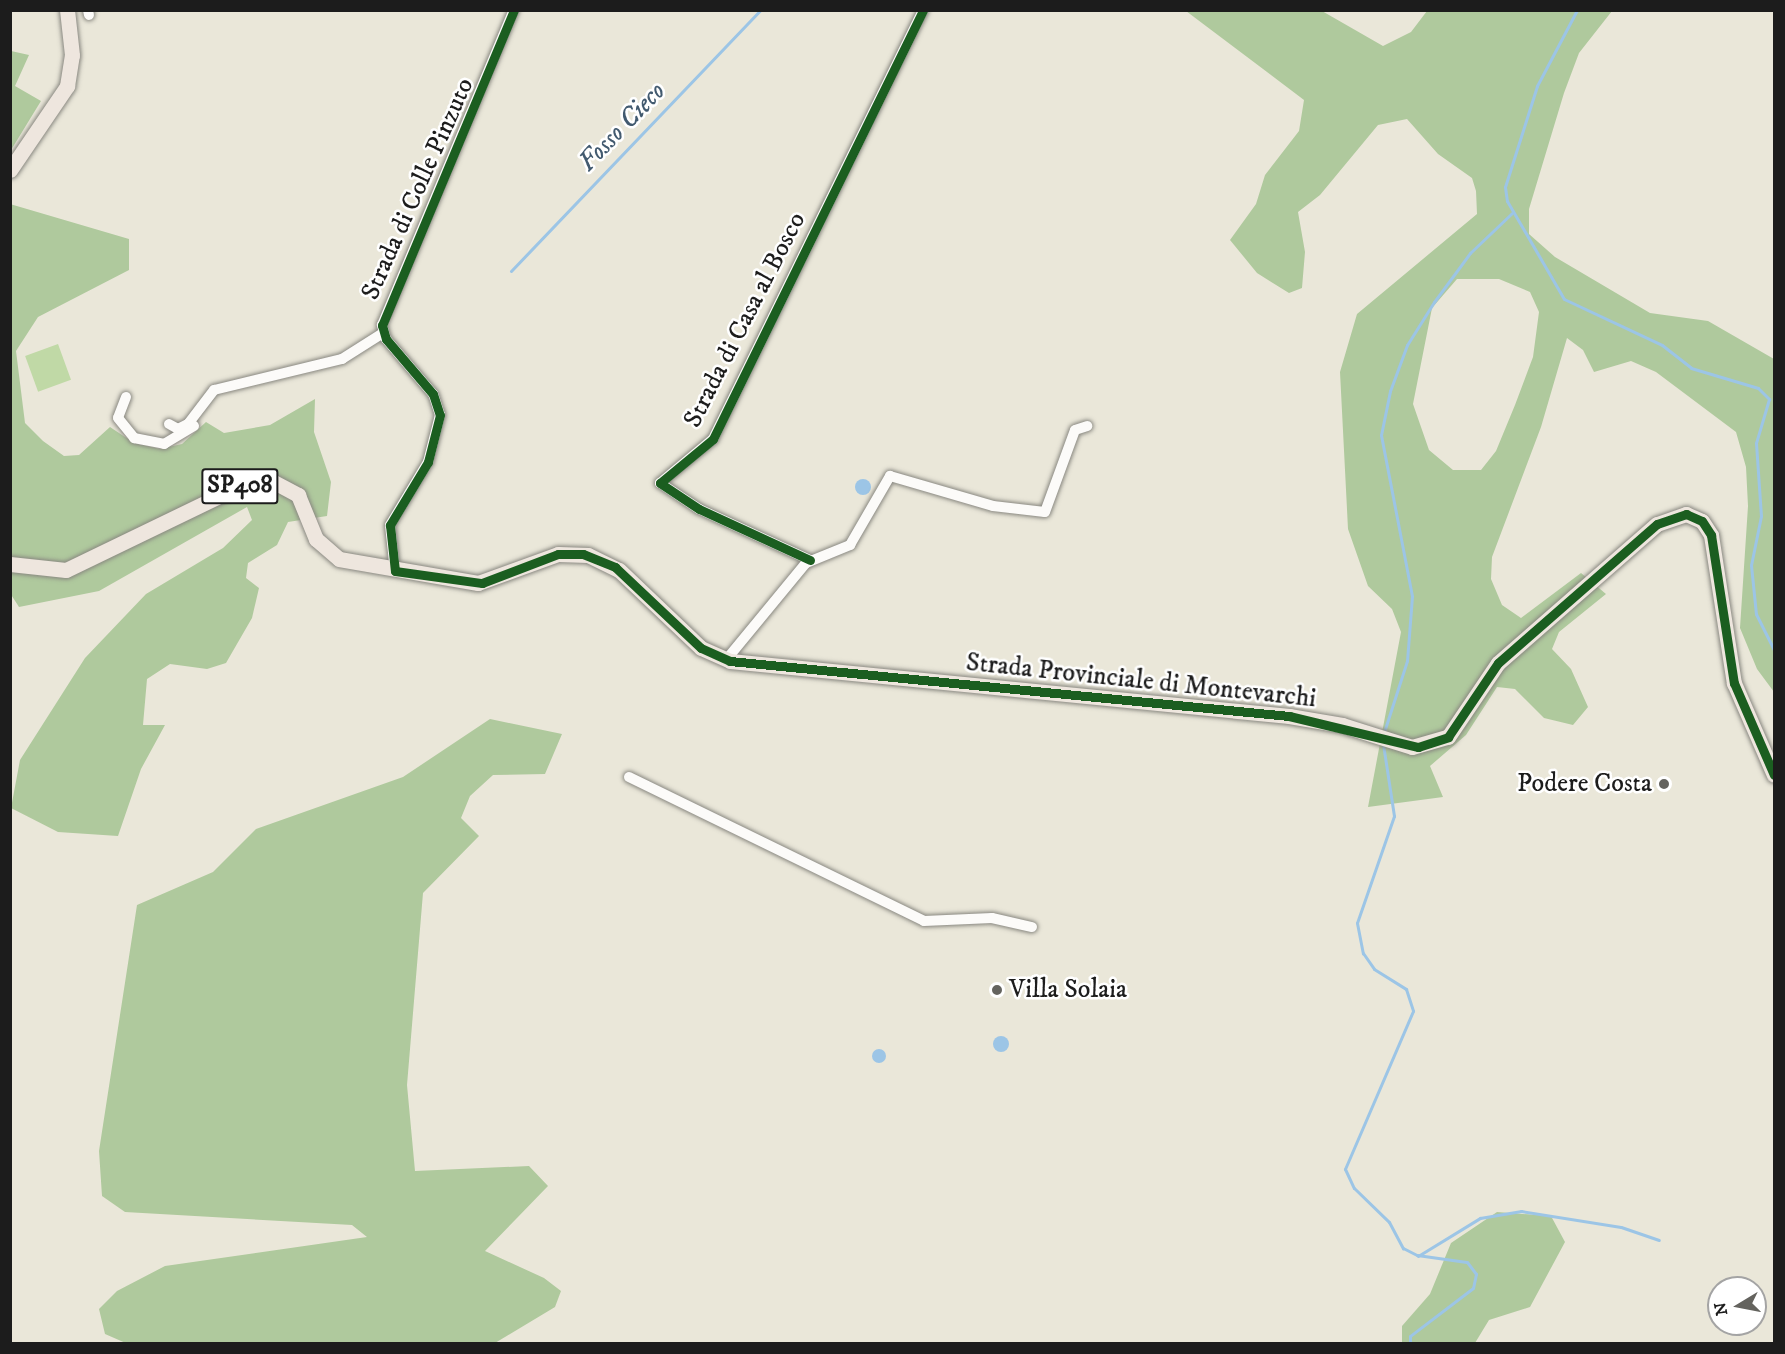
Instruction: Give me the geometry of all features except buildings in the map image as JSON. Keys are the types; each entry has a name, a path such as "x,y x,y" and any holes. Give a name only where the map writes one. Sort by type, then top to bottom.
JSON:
{"main road":[{"path":"10,170 67,86 72,55 67,10"},
{"name":"Strada Provinciale di Montevarchi","path":"10,564 66,570 236,488 268,480 298,495 316,539 332,555 395,571 482,583 558,554 588,555 619,570 701,648 726,660 1346,726 1395,745 1418,747 1448,736 1498,663 1657,524 1682,513 1700,519 1711,535 1734,683 1774,775"}],"street":[{"name":"Strada di Colle Pinzuto","path":"395,571 390,525 428,462 440,415 433,394 383,333 385,312 477,110 514,10"},
{"name":"Strada di Casa al Bosco","path":"810,560 699,509 660,483 713,439 922,10"},
{"path":"169,424 183,428 214,390 342,359 383,333"},
{"path":"126,397 118,411 122,428 148,443 185,434 202,406"},
{"path":"726,660 810,560 850,545 890,476 993,506 1045,512 1076,430 1087,426"},
{"path":"628,777 924,921 992,918 1032,927"}],"green space":[{"path":"1186,11 1322,11 1383,46 1411,32 1427,11 1612,11 1579,53 1564,93 1529,209 1529,234 1555,257 1650,313 1708,321 1774,359 1774,692 1757,669 1740,628 1748,506 1746,467 1736,432 1656,372 1631,361 1594,372 1583,350 1567,338 1541,427 1492,557 1491,579 1502,605 1521,618 1581,573 1606,594 1559,632 1552,649 1571,669 1588,707 1573,725 1544,718 1515,689 1497,687 1466,735 1430,766 1443,797 1368,807 1401,632 1392,609 1368,586 1348,529 1340,372 1357,314 1477,214 1476,191 1472,178 1438,154 1407,119 1378,125 1320,195 1298,212 1305,252 1302,288 1289,293 1257,273 1230,240 1256,204 1265,175 1299,131 1304,100","holes":["1457,279 1499,279 1530,292 1539,312 1533,357 1496,451 1481,470 1453,470 1429,450 1413,404 1432,308"]},
{"path":"11,51 29,55 15,86 41,101 11,150"},
{"path":"10,204 129,239 129,270 38,317 16,351 25,423 43,441 64,456 79,455 110,427 134,443 160,449 182,444 206,422 224,433 270,425 315,399 314,432 331,482 327,516 288,522 277,545 248,563 246,578 259,588 252,618 226,663 207,669 170,664 147,679 143,725 165,725 141,769 118,836 58,832 11,808 20,760 85,658 146,594 223,548 252,520 247,507 99,591 19,607 10,593"},
{"path":"58,344 71,380 38,392 25,356"},
{"path":"490,719 562,734 545,774 493,775 470,796 461,818 479,836 423,893 407,1085 415,1171 529,1166 548,1186 485,1251 544,1278 561,1291 555,1307 495,1343 128,1344 105,1334 99,1309 117,1291 165,1266 367,1237 352,1225 125,1212 102,1196 99,1151 137,905 213,872 256,829 403,777"},
{"path":"1497,1212 1551,1216 1565,1242 1530,1307 1489,1320 1475,1343 1402,1343 1402,1326 1430,1294 1451,1243"}],"water":[{"path":"860,479 866,479 871,487 869,493 860,495 855,490 855,484"},
{"path":"1001,1036 1007,1038 1009,1044 1007,1050 1001,1052 995,1050 993,1044 995,1038"},
{"path":"876,1049 882,1049 886,1056 882,1063 876,1063 872,1059 872,1053"}],"waterway":[{"name":"Fosso Cieco","path":"511,271 760,10"},
{"path":"1577,10 1537,86 1505,187 1507,201 1564,299 1662,345 1691,368 1758,388 1769,399 1756,443 1761,516 1751,565 1756,614 1774,650"},
{"path":"1384,732 1407,661 1412,596 1381,435 1390,391 1407,345 1434,302 1470,253 1512,213"},
{"path":"1383,744 1394,816 1357,923 1363,953 1374,969 1406,989 1413,1011 1345,1169 1354,1188 1389,1222 1403,1248 1417,1255 1467,1262 1476,1274 1473,1288 1410,1336 1410,1344"},
{"path":"1418,1256 1480,1218 1521,1211 1621,1227 1659,1240"}],"cycle path":[{"path":"514,10 382,325 386,339 433,394 440,415 428,462 390,525 395,571 482,583 558,554 583,554 615,567 701,648 730,661 1289,716 1418,747 1448,737 1498,663 1657,524 1686,514 1702,521 1711,535 1734,683 1774,775"},
{"path":"810,560 699,509 660,483 713,439 923,10"}],"place":[{"name":"Podere Costa","path":"1664,784"},
{"name":"Villa Solaia","path":"997,990"}]}
